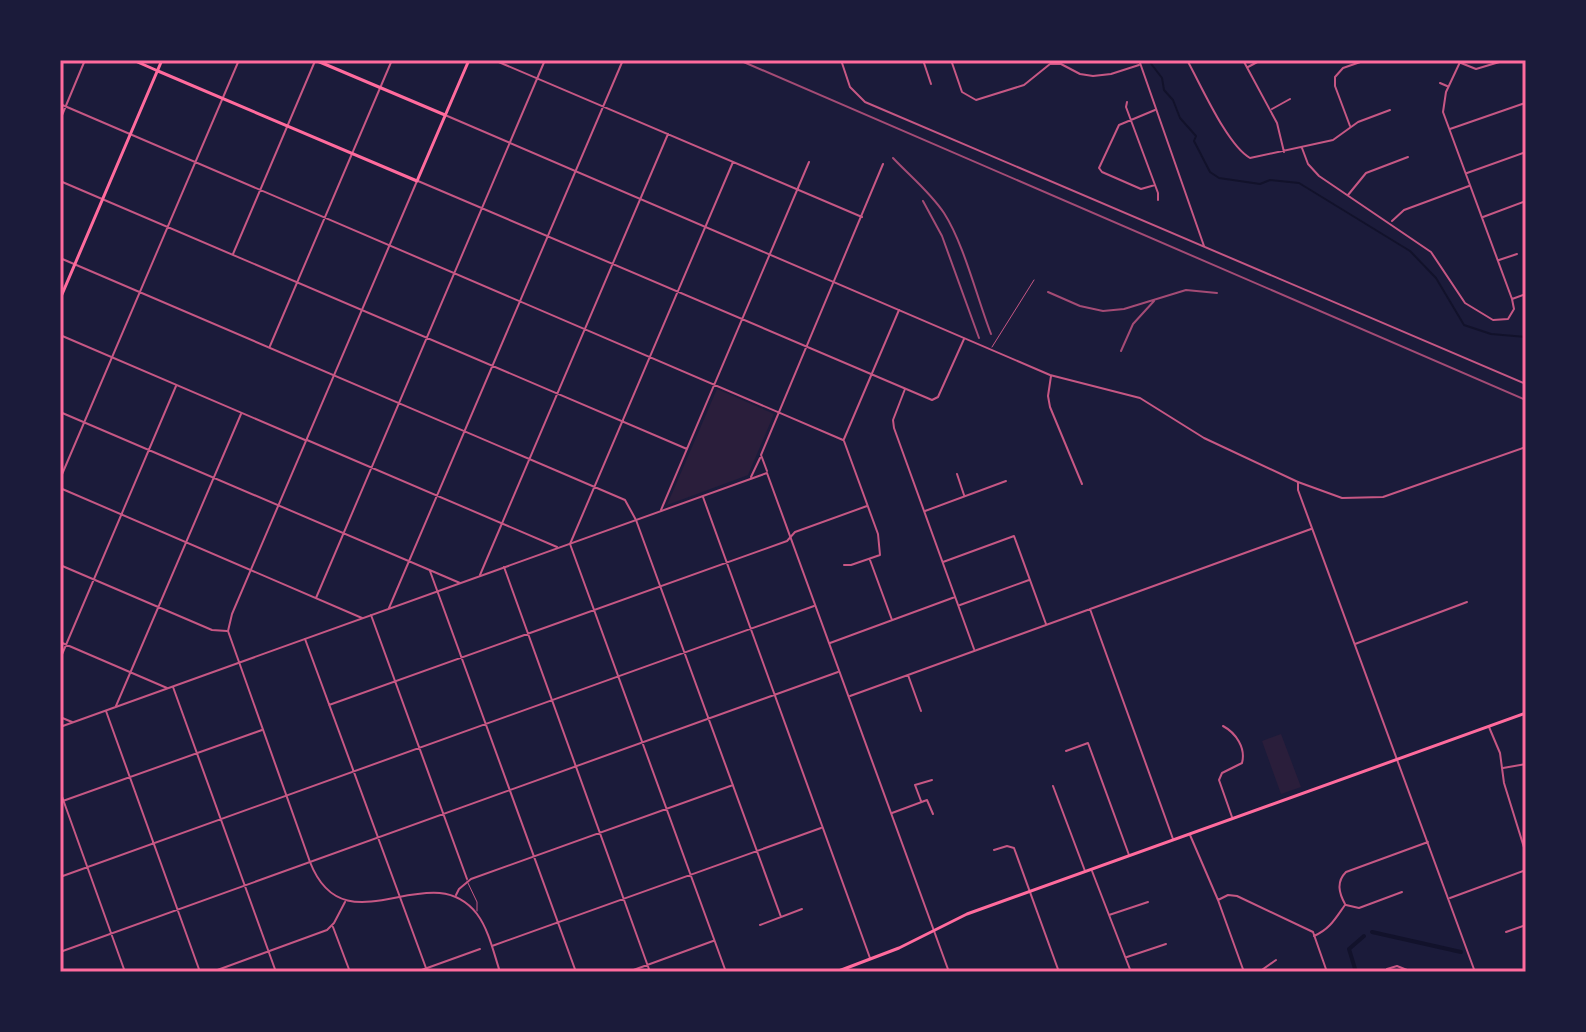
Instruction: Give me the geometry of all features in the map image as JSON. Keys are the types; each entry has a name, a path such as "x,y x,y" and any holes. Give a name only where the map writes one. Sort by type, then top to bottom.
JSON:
{"main road":[{"path":"133,60 417,181 469,60"},
{"path":"60,299 162,60"},
{"path":"315,60 445,115"},
{"path":"836,972 911,943 967,914 1526,713"}],"street":[{"path":"60,120 85,60"},
{"path":"60,479 239,60"},
{"path":"232,255 315,60"},
{"path":"270,348 392,60"},
{"path":"494,60 862,217"},
{"path":"316,598 545,60"},
{"path":"388,609 623,60"},
{"path":"841,60 850,87 865,102 1526,384"},
{"path":"923,60 931,84"},
{"path":"951,60 960,88 968,98 980,99 1020,87 1050,64 1061,64 1080,74 1105,76 1140,62 1205,247"},
{"path":"1187,60 1231,138 1242,152 1255,159 1333,140 1350,127 1390,110"},
{"path":"1243,60 1277,123 1284,152"},
{"path":"1247,68 1261,60"},
{"path":"1350,127 1335,86 1335,77 1340,70 1366,60"},
{"path":"1302,148 1305,159 1315,172 1431,252 1461,300 1493,320 1504,320 1513,313 1512,299 1449,130 1443,104 1461,61 1476,69 1506,60"},
{"path":"1440,83 1448,86"},
{"path":"1271,110 1290,99"},
{"path":"1127,102 1130,120 1158,200"},
{"path":"1449,130 1525,103"},
{"path":"60,104 843,440"},
{"path":"1155,185 1137,188 1099,168 1119,125 1156,110"},
{"path":"445,115 1052,375 1140,398 1204,438 1298,482 1342,498 1383,497 1526,447"},
{"path":"479,576 668,134"},
{"path":"1465,173 1526,152"},
{"path":"1348,195 1366,173 1408,157"},
{"path":"726,972 570,544 733,162"},
{"path":"660,511 809,162"},
{"path":"751,479 883,164"},
{"path":"60,181 687,449"},
{"path":"500,972 477,914 456,896 433,892 363,903 346,901 319,881 228,631 232,614 417,181 936,400 964,338"},
{"path":"1391,223 1404,210 1470,186"},
{"path":"1481,217 1526,201"},
{"path":"1498,261 1517,254"},
{"path":"60,258 625,500 636,520 781,917"},
{"path":"1512,299 1526,294"},
{"path":"844,565 880,555 878,534 843,440 899,310"},
{"path":"60,335 558,548"},
{"path":"1052,375 1048,396 1050,407 1082,484"},
{"path":"60,659 176,386"},
{"path":"905,389 893,424 974,650"},
{"path":"60,412 461,583"},
{"path":"116,707 241,413"},
{"path":"761,455 949,972"},
{"path":"60,727 767,473"},
{"path":"957,474 965,496"},
{"path":"924,511 1006,481"},
{"path":"1298,482 1298,490 1475,972"},
{"path":"60,488 364,618"},
{"path":"703,496 871,959"},
{"path":"329,705 787,541 795,532 867,506"},
{"path":"848,697 1312,528"},
{"path":"942,562 1014,536 1046,624"},
{"path":"870,559 892,620"},
{"path":"60,565 212,630 228,631"},
{"path":"504,567 650,972"},
{"path":"430,570 576,972"},
{"path":"958,606 1031,580"},
{"path":"829,643 955,597"},
{"path":"1354,644 1467,602"},
{"path":"60,877 815,605"},
{"path":"1090,609 1174,840"},
{"path":"371,615 467,881"},
{"path":"305,639 426,968"},
{"path":"60,642 170,688 276,972"},
{"path":"60,952 839,672"},
{"path":"908,675 921,711"},
{"path":"106,711 200,972"},
{"path":"60,717 73,722"},
{"path":"1223,726 1236,734 1244,757 1237,766 1222,773 1219,780 1232,818"},
{"path":"1489,726 1500,753 1504,783 1526,854"},
{"path":"62,801 263,730"},
{"path":"1066,751 1088,743 1129,856"},
{"path":"1502,768 1526,764"},
{"path":"921,802 915,785 932,780"},
{"path":"456,896 467,881 733,785"},
{"path":"1053,786 1085,872"},
{"path":"60,791 125,972"},
{"path":"891,813 927,800 933,814"},
{"path":"491,947 823,827"},
{"path":"1190,834 1244,972"},
{"path":"1345,904 1339,890 1346,872 1429,841"},
{"path":"994,850 1007,846 1014,848 1059,972"},
{"path":"1092,870 1131,972"},
{"path":"1449,898 1526,870"},
{"path":"1345,904 1359,908 1402,892"},
{"path":"1218,900 1228,895 1237,896 1313,932 1327,972"},
{"path":"212,972 320,933 332,926 346,901"},
{"path":"1108,915 1148,902"},
{"path":"1314,936 1334,923 1345,904"},
{"path":"760,925 802,909"},
{"path":"1506,932 1526,925"},
{"path":"332,926 350,972"},
{"path":"628,972 714,941"},
{"path":"1126,958 1166,944"},
{"path":"416,972 480,949"},
{"path":"1259,972 1276,960"},
{"path":"1387,969 1397,966 1412,972"}],"lane":[{"path":"991,350 1034,280"},
{"path":"467,881 477,902 477,914"}],"shaded area":[{"path":"717,389 774,414 748,475 667,505"},
{"path":"1281,734 1301,787 1281,794 1262,741"}],"waterway":[{"path":"1149,61 1162,78 1164,90 1173,100 1180,118 1196,136 1194,141 1210,172 1219,178 1260,184 1270,180 1299,183 1410,251 1436,278 1464,325 1491,334 1526,337"},
{"path":"1372,932 1461,952"},
{"path":"1356,972 1349,949 1364,936"}],"railway":[{"path":"739,60 1526,400"},
{"path":"893,158 944,213 964,255 991,334"},
{"path":"923,201 942,236 979,338"},
{"path":"1048,292 1080,306 1103,311 1124,309 1186,290 1217,293"},
{"path":"1121,351 1133,324 1154,301"}]}
